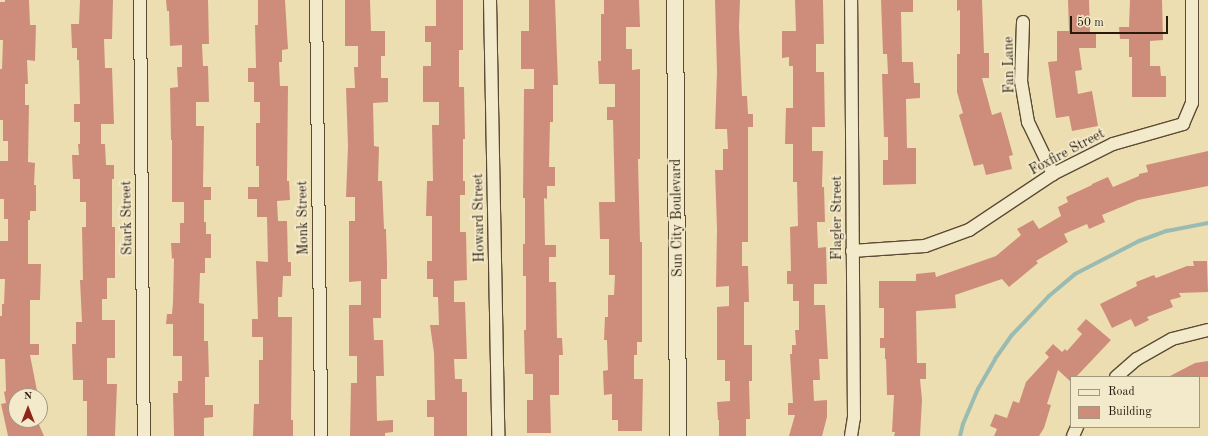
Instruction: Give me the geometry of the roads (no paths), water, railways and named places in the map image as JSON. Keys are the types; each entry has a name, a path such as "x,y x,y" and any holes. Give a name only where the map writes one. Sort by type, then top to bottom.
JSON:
{"street":[{"name":"Stark Street","path":"140,0 144,436"},
{"name":"Monk Street","path":"316,0 321,436"},
{"name":"Howard Street","path":"490,0 498,436"},
{"name":"Sun City Boulevard","path":"675,0 678,436"},
{"name":"Flagler Street","path":"851,0 854,418 851,436"},
{"name":"Foxfire Street","path":"852,251 925,246 968,230 1053,174 1113,144 1183,124 1192,103 1192,0"},
{"name":"Fan Lane","path":"1023,22 1021,81 1028,122 1053,174"},
{"path":"1117,376 1137,359 1172,339 1208,330"}],"waterway":[{"path":"960,436 963,424 978,389 995,359 1012,335 1049,296 1075,274 1139,241 1167,231 1208,223"}]}
